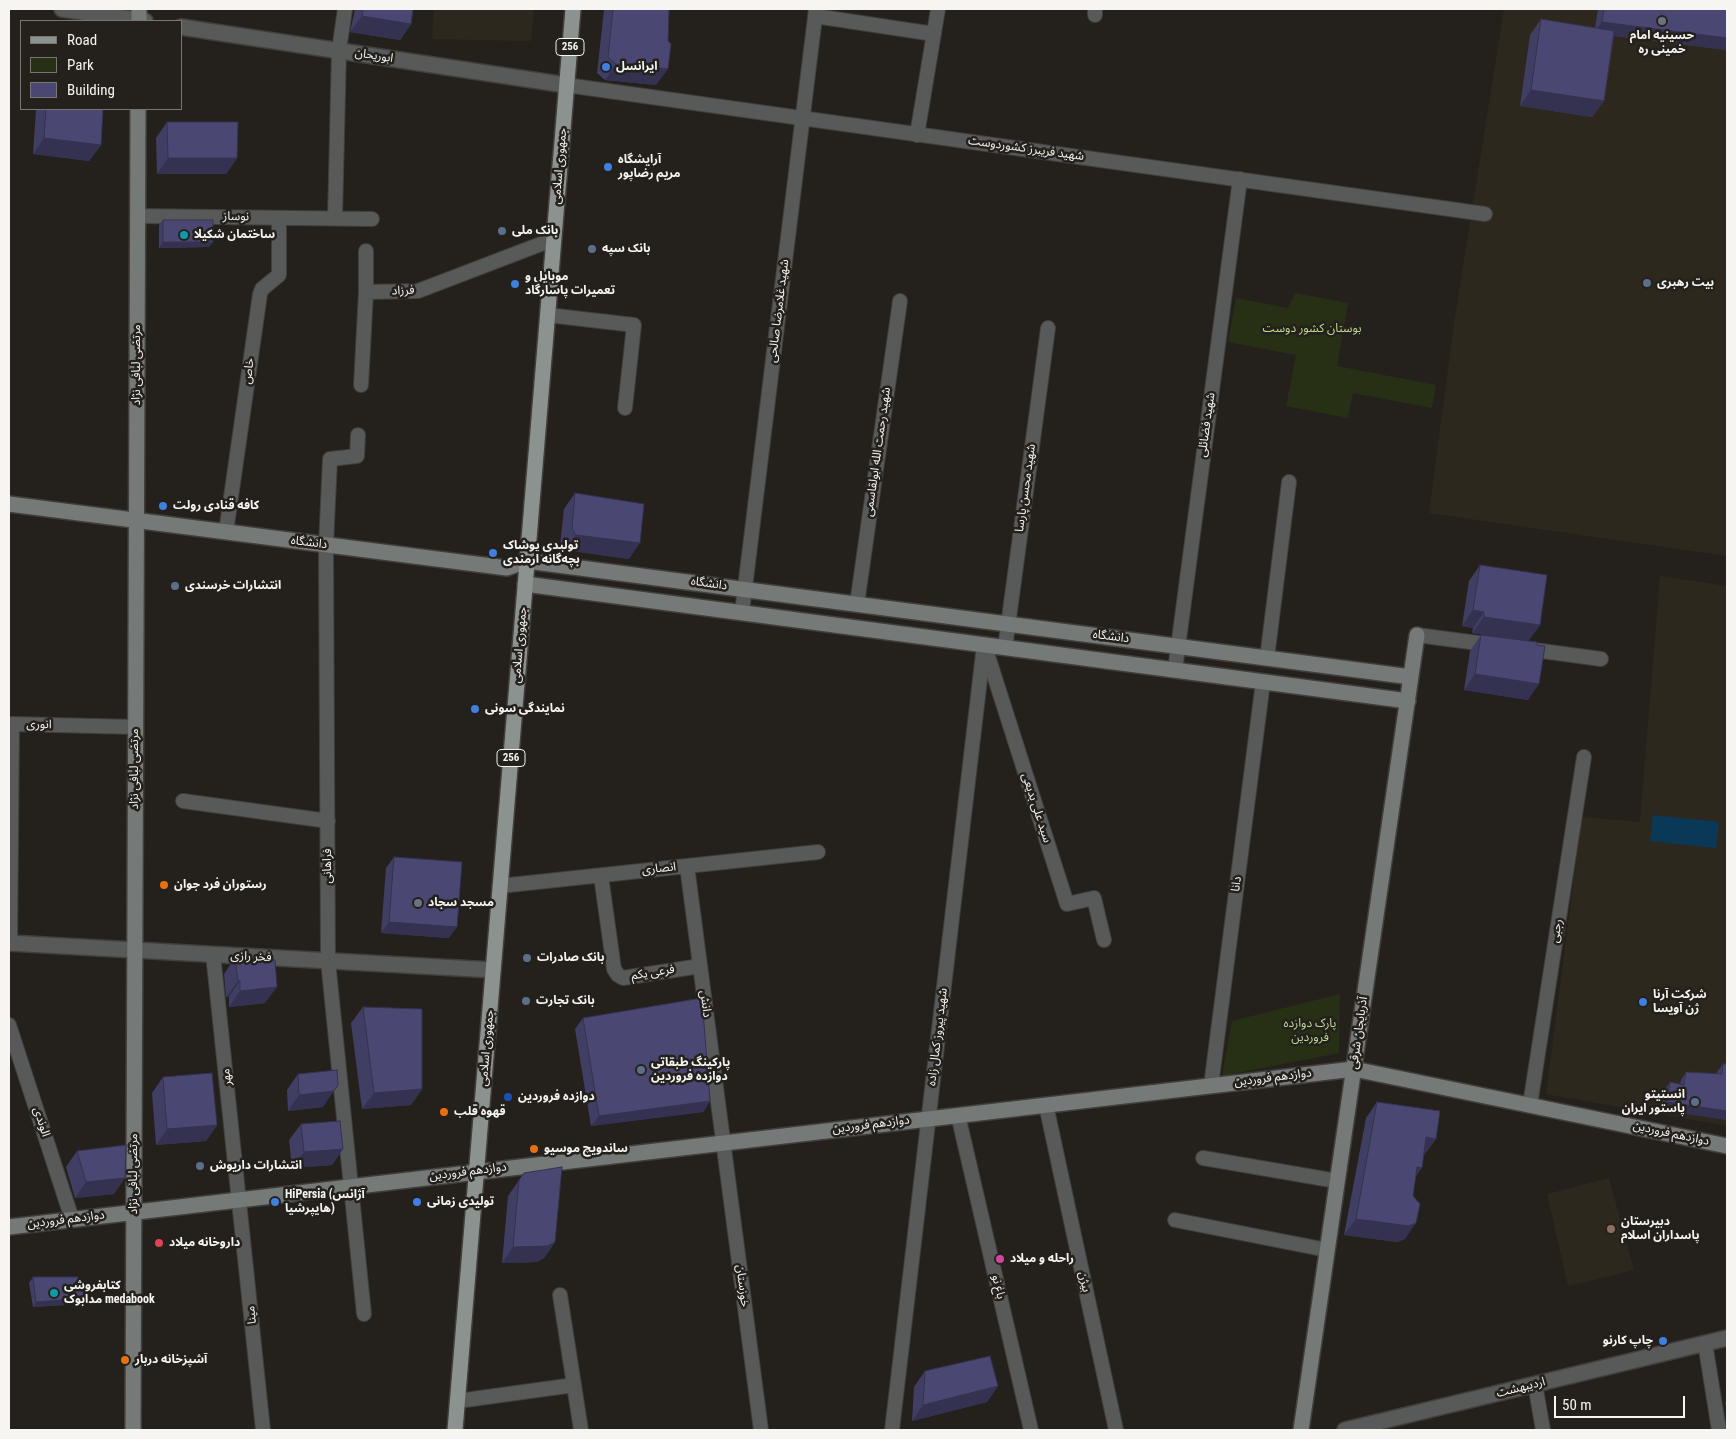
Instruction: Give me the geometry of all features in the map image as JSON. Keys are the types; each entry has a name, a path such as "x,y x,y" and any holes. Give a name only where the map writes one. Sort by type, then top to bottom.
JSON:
{"main road":[{"name":"جمهوری اسلامی","path":"455,1430 573,9"},
{"name":"مرتضی لبافی نژاد","path":"133,1430 138,110"},
{"name":"دانشگاه","path":"9,504 508,568 527,561 1411,677"},
{"name":"دانشگاه","path":"525,584 1408,701"},
{"path":"857,604 859,628"},
{"path":"984,645 988,621"},
{"name":"آذربایجان شرقی","path":"1301,1430 1417,635"},
{"path":"1263,682 1266,658"},
{"name":"دوازدهم فروردین","path":"9,1226 1354,1069 1727,1146"}],"street":[{"path":"62,9 140,18"},
{"path":"335,218 339,50 345,9"},
{"path":"917,136 938,9"},
{"path":"816,13 934,34"},
{"name":"شهید غلامرضا صالحی","path":"742,612 816,13"},
{"name":"ابوریحان","path":"182,27 566,85"},
{"name":"شهید فریبرز کشوردوست","path":"566,85 917,136 1485,214"},
{"name":"شهید فضائلی","path":"1174,670 1240,180"},
{"name":"نوساز","path":"138,216 372,219"},
{"name":"خاص","path":"226,532 260,294 262,289 279,275 280,218"},
{"name":"فرزاد","path":"366,292 418,291 554,239"},
{"path":"361,385 366,292 366,251"},
{"name":"شهید رحمت الله ابولقاسمی","path":"857,604 900,301"},
{"path":"548,315 634,325 625,408"},
{"name":"شهید محسن پارسا","path":"1005,648 1048,328"},
{"name":"فراهانی","path":"358,435 357,456 330,459 326,545 328,961 349,1186 364,1314"},
{"path":"1266,658 1289,482"},
{"path":"1417,635 1600,659"},
{"name":"سید علی بدیعی","path":"984,645 1067,904 1094,898 1104,940"},
{"name":"شهید پیروز کمال زاده","path":"892,1430 984,645"},
{"name":"دانا","path":"1211,1086 1263,682"},
{"name":"انوری","path":"9,943 10,724 136,727"},
{"name":"رجبی","path":"1530,1105 1584,757"},
{"path":"183,801 328,821"},
{"name":"انصاری","path":"500,886 818,852"},
{"name":"دانش","path":"687,866 724,1142"},
{"name":"فرعی یکم","path":"601,876 614,969 618,976 623,978 700,966"},
{"name":"فخر رازی","path":"9,943 493,970"},
{"name":"مهر","path":"214,954 241,1199"},
{"name":"الوندی","path":"9,1025 72,1219"},
{"name":"بیژن","path":"1046,1105 1116,1430"},
{"name":"باغ نو","path":"958,1115 1031,1430"},
{"name":"خوزستان","path":"724,1142 761,1430"},
{"path":"1203,1158 1338,1181"},
{"name":"مینا","path":"241,1199 263,1430"},
{"path":"1175,1220 1328,1250"},
{"path":"560,1295 581,1430"},
{"name":"اردیبهشت","path":"1345,1430 1372,1427 1535,1384 1727,1338"},
{"path":"1705,1343 1719,1430"},
{"path":"1535,1384 1542,1430"},
{"path":"458,1401 574,1385"}],"shaded area":[{"path":"434,9 534,9 531,41 432,39"},
{"path":"1504,9 1727,9 1727,556 1429,513 1453,330"},
{"path":"1660,576 1727,586 1727,1126 1546,1094 1582,817 1640,822"},
{"path":"1609,1178 1634,1270 1568,1286 1547,1194"}],"green space":[{"name":"بوستان کشور دوست","path":"1295,293 1348,303 1337,366 1436,385 1432,408 1353,393 1348,418 1286,406 1296,355 1228,342 1236,298 1288,308"},
{"name":"پارک دوازده فروردین","path":"1340,994 1339,1053 1222,1076 1232,1021"}],"water":[{"path":"1653,815 1719,822 1716,848 1650,841"}],"building":[{"path":"363,9 413,9 411,24 362,16"},
{"path":"613,9 669,9 668,41 671,44 668,69 616,64 608,57"},
{"name":"حسینیه امام خمینی ره","path":"1604,9 1727,9 1727,38 1602,22"},
{"path":"1541,19 1614,31 1604,101 1531,90"},
{"path":"46,110 103,110 101,145 44,138"},
{"path":"167,122 238,122 237,158 168,158"},
{"name":"ساختمان شکیلا","path":"163,220 213,220 213,242 163,242"},
{"path":"575,493 644,504 640,543 576,535 572,529"},
{"path":"1480,565 1547,575 1540,625 1484,617 1484,612 1473,610"},
{"path":"1481,635 1537,642 1537,645 1545,646 1539,684 1475,674"},
{"name":"مسجد سجاد","path":"394,857 462,862 457,927 389,922"},
{"path":"235,958 275,960 277,987 240,991"},
{"name":"پارکینگ طبقاتی دوازده فروردین","path":"702,998 710,1101 599,1116 583,1018"},
{"path":"363,1007 422,1009 422,1089 374,1093"},
{"name":"انستیتو پاستور ایران","path":"1723,1064 1727,1064 1727,1111 1667,1102 1670,1082 1684,1085 1686,1072 1722,1074"},
{"path":"337,1070 338,1085 334,1091 299,1095 298,1074"},
{"path":"212,1073 217,1125 167,1129 163,1077"},
{"path":"1377,1102 1440,1111 1436,1139 1426,1137 1422,1168 1417,1167 1413,1196 1420,1204 1416,1223 1409,1226 1356,1219"},
{"path":"340,1121 343,1149 304,1152 301,1124"},
{"path":"126,1145 125,1178 86,1182 77,1151"},
{"path":"562,1167 555,1242 548,1246 513,1247 519,1180 524,1173"},
{"name":"کتابفروشی مدابوک medabook","path":"33,1277 78,1277 85,1298 36,1302"},
{"path":"990,1356 998,1386 923,1405 925,1371"}],"place":[{"name":"حسینیه امام خمینی ره","path":"1662,21"},
{"name":"ایرانسل","path":"606,67"},
{"name":"آرایشگاه مریم رضاپور","path":"608,167"},
{"name":"بانک ملی","path":"502,231"},
{"name":"ساختمان شکیلا","path":"184,235"},
{"name":"بانک سپه","path":"592,249"},
{"name":"بیت رهبری","path":"1647,283"},
{"name":"موبایل و تعمیرات پاسارگاد","path":"515,284"},
{"name":"کافه قنادی رولت","path":"163,506"},
{"name":"تولیدی پوشاک بچه‌گانه ارمندی","path":"493,553"},
{"name":"انتشارات خرسندی","path":"175,586"},
{"name":"نمایندگی سونی","path":"475,709"},
{"name":"رستوران فرد جوان","path":"164,885"},
{"name":"مسجد سجاد","path":"418,903"},
{"name":"بانک صادرات","path":"527,958"},
{"name":"بانک تجارت","path":"526,1001"},
{"name":"شرکت آرنا ژن آویسا","path":"1643,1002"},
{"name":"پارکینگ طبقاتی دوازده فروردین","path":"641,1070"},
{"name":"دوازده فروردین","path":"508,1097"},
{"name":"انستیتو پاستور ایران","path":"1695,1102"},
{"name":"قهوه قلب","path":"444,1112"},
{"name":"ساندویچ موسیو","path":"534,1149"},
{"name":"انتشارات داریوش","path":"200,1166"},
{"name":"HiPersia (آژانس هایپرشیا)","path":"275,1202"},
{"name":"تولیدی زمانی","path":"417,1202"},
{"name":"دبیرستان پاسداران اسلام","path":"1611,1229"},
{"name":"داروخانه میلاد","path":"159,1243"},
{"name":"راحله و میلاد","path":"1000,1259"},
{"name":"کتابفروشی مدابوک medabook","path":"54,1293"},
{"name":"چاپ کارنو","path":"1663,1341"},
{"name":"آشپزخانه دربار","path":"125,1360"}]}
